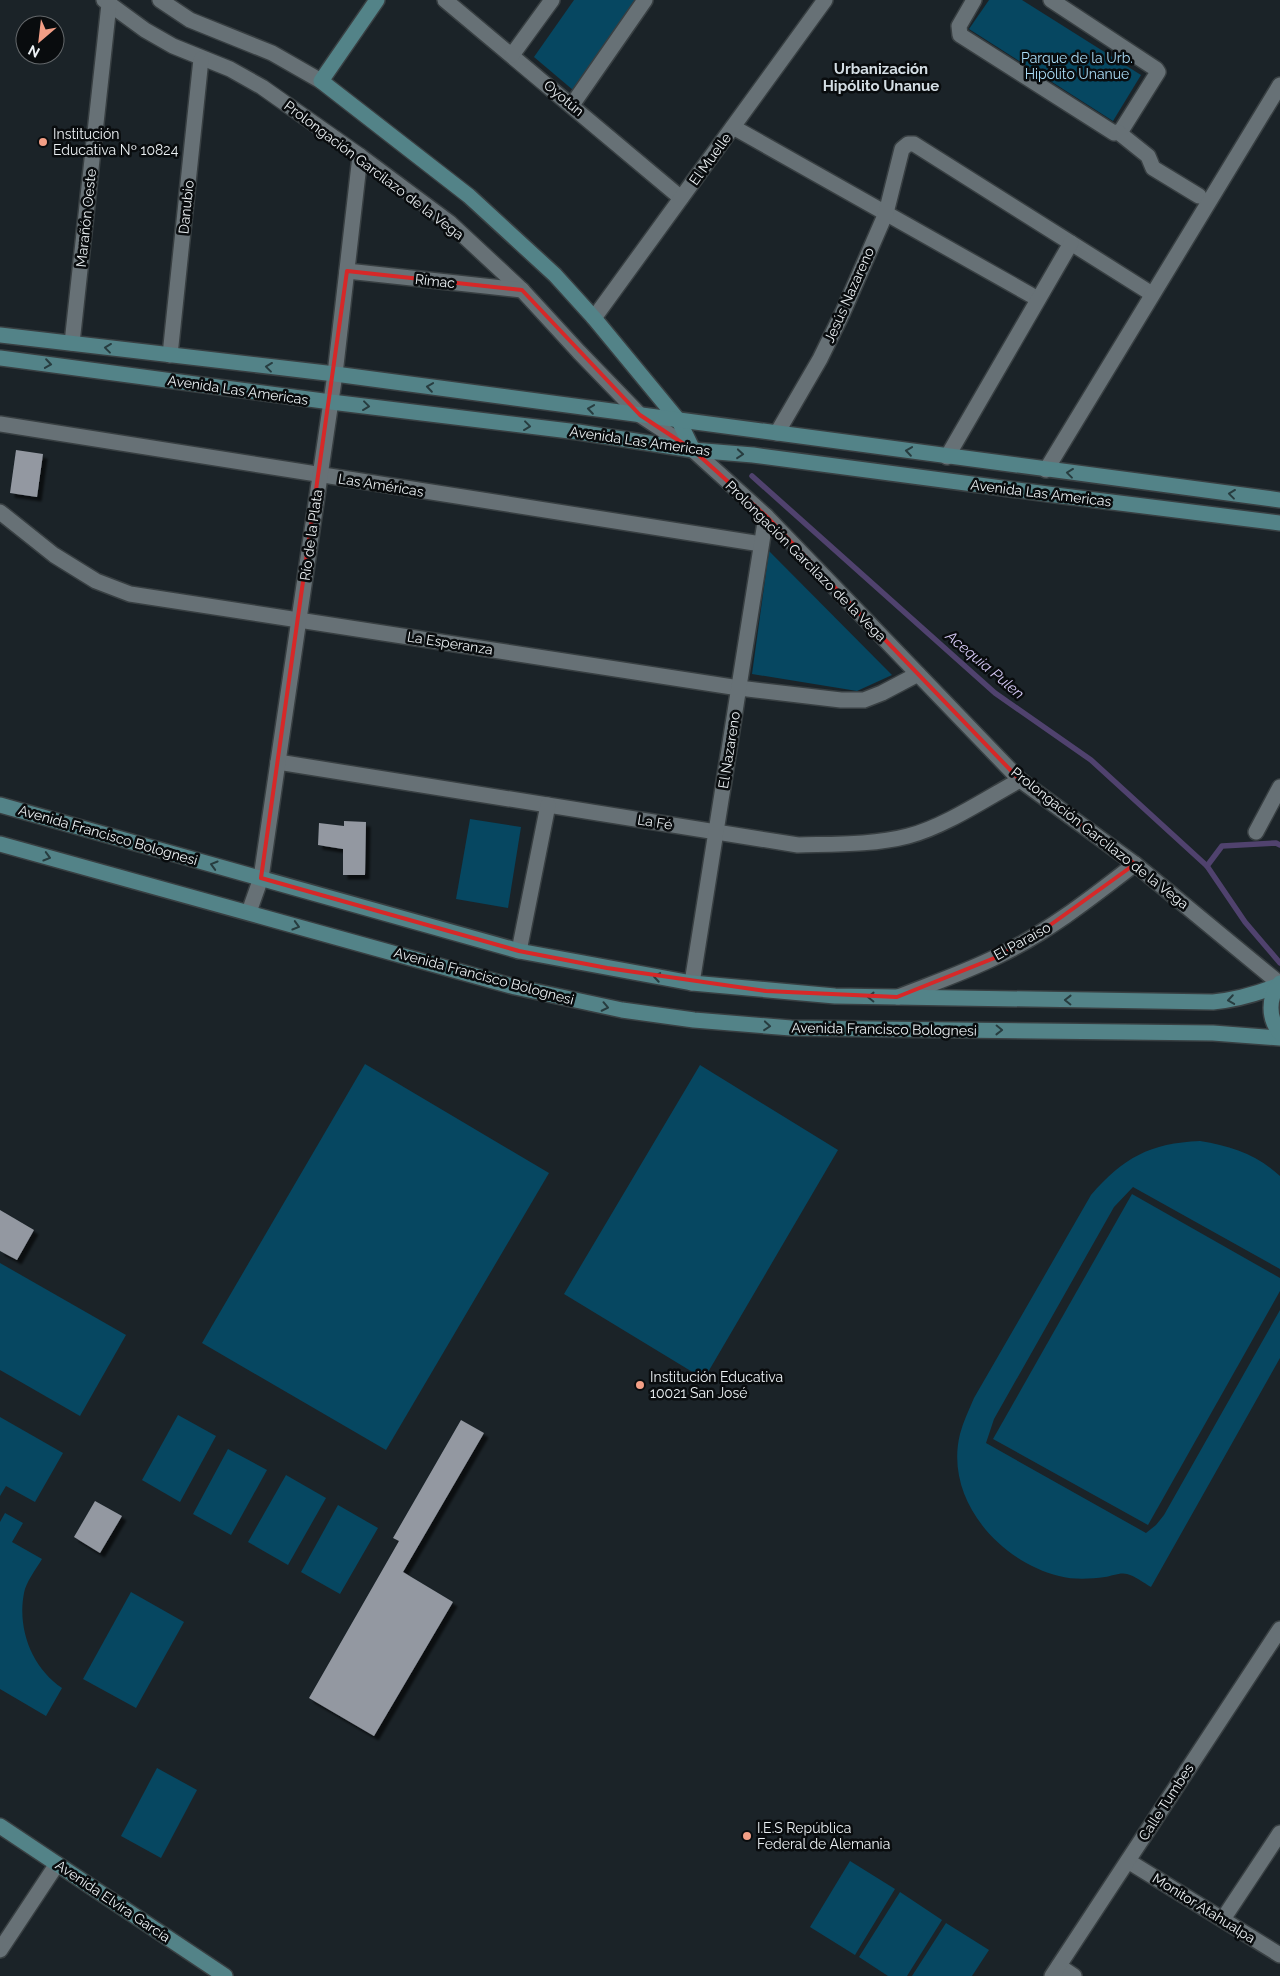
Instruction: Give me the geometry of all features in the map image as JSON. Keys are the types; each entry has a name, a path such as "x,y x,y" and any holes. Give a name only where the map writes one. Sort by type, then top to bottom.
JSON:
{"street":[{"path":"160,0 190,20 272,52 320,81 469,196 555,275 594,318 678,421 693,450"},
{"path":"320,81 377,0"},
{"name":"Oyotún","path":"445,0 681,198"},
{"path":"512,55 552,0"},
{"path":"572,105 645,0"},
{"name":"El Muelle","path":"594,318 825,0"},
{"path":"974,0 959,26 960,35 1114,132 1118,132 1148,156 1153,168 1199,196"},
{"path":"1051,0 1158,72 1118,132"},
{"name":"Prolongación Garcilazo de la Vega","path":"107,2 145,30 201,59 230,69 262,87 360,156 450,223 522,290 640,415 693,450 766,516 1020,780 1135,864 1279,984"},
{"name":"Marañón Oeste","path":"72,343 107,2"},
{"name":"Danubio","path":"170,356 201,59"},
{"path":"1046,470 1280,85"},
{"path":"733,127 1038,299"},
{"name":"Jesús Nazareno","path":"777,433 820,359 843,312 886,212 902,149 908,144 914,144 1071,243"},
{"name":"Río de la Plata","path":"249,912 261,878 299,620 335,374 360,156"},
{"path":"947,456 1071,243 1152,294"},
{"name":"Rímac","path":"347,271 522,290"},
{"name":"Avenida Las Americas","path":"0,335 335,374 1280,500"},
{"name":"Avenida Las Americas","path":"0,358 331,402 578,432 693,450 753,455 1280,523"},
{"name":"Las Américas","path":"0,424 761,544"},
{"name":"La Esperanza","path":"0,512 54,555 96,581 130,594 739,688 841,700 864,700 882,694 918,674"},
{"name":"El Nazareno","path":"692,983 766,516"},
{"name":"La Fé","path":"278,762 798,845 852,844 908,836 949,819 1020,780"},
{"path":"1256,832 1280,786"},
{"name":"Avenida Francisco Bolognesi","path":"0,805 520,951 692,983 825,996 1212,1002 1247,997 1279,984"},
{"path":"520,951 548,805"},
{"name":"Avenida Francisco Bolognesi","path":"0,844 515,987 622,1010 694,1020 791,1028 1213,1033 1280,1038"},
{"name":"El Paraíso","path":"897,997 997,957 1035,936 1081,906 1135,864"},
{"path":"1279,984 1272,996 1270,1008 1272,1020 1280,1033"},
{"name":"Calle Tumbes","path":"1055,1971 1280,1629"},
{"name":"Avenida Elvira García","path":"0,1826 225,1976"},
{"path":"1223,1919 1280,1833"},
{"name":"Monitor Atahualpa","path":"1128,1860 1280,1955"},
{"path":"0,1950 57,1864"},
{"path":"1055,1971 1074,1976"}],"highlighted area":[{"path":"347,271 522,290 640,415 693,450 766,516 1020,780 1135,864 1035,936 997,957 897,997 766,991 607,968 519,951 261,878"}],"green space":[{"path":"574,0 636,0 573,90 534,57"},
{"name":"Parque de la Urb. Hipólito Unanue","path":"989,0 1022,0 1141,75 1113,121 969,29"},
{"path":"769,551 892,675 857,691 752,674"},
{"path":"470,819 521,827 508,908 456,899"},
{"path":"365,1064 549,1173 386,1450 202,1343"},
{"path":"700,1065 838,1150 704,1379 564,1294"},
{"path":"1200,1141 1222,1145 1243,1152 1262,1162 1280,1176 1280,1269 1133,1187 1114,1207 994,1419 986,1443 1146,1533 1164,1515 1280,1310 1280,1358 1151,1587 1133,1576 1125,1574 1088,1579 1059,1576 1037,1568 1016,1557 997,1542 981,1524 968,1504 960,1482 957,1458 964,1420 974,1398 1091,1195 1114,1171 1139,1155 1166,1145"},
{"path":"1132,1194 1280,1278 1280,1291 1148,1525 993,1439"},
{"path":"0,1263 126,1335 80,1416 0,1370"},
{"path":"178,1415 216,1436 180,1502 142,1480"},
{"path":"0,1417 63,1453 35,1502 6,1486 0,1496"},
{"path":"228,1449 267,1470 231,1535 193,1514"},
{"path":"286,1475 326,1498 288,1565 248,1542"},
{"path":"338,1505 378,1528 340,1594 301,1572"},
{"path":"5,1513 23,1523 12,1542 42,1559 27,1584 22,1607 25,1634 35,1659 51,1680 62,1688 46,1716 0,1689 0,1522"},
{"path":"131,1592 184,1622 136,1708 83,1679"},
{"path":"157,1768 197,1790 161,1858 121,1836"},
{"path":"850,1861 895,1889 855,1955 810,1927"},
{"path":"900,1892 942,1920 907,1976 888,1976 859,1957"},
{"path":"946,1923 989,1950 972,1976 912,1976"}],"building":[{"path":"16,450 43,454 37,497 10,493"},
{"path":"344,821 366,822 365,875 343,875 343,849 318,845 319,823 344,826"},
{"path":"0,1210 34,1230 17,1260 0,1251"},
{"path":"461,1420 484,1433 403,1572 453,1602 374,1736 309,1698 399,1541 393,1538"},
{"path":"95,1501 122,1516 100,1553 74,1537"}],"waterway":[{"name":"Acequia Pulen","path":"752,476 995,693 1091,760 1207,866 1245,922 1280,963"},
{"path":"1207,866 1222,846 1276,843 1280,845"}],"place":[{"name":"Institución Educativa Nº 10824","path":"43,142"},
{"name":"Institución Educativa 10021 San José","path":"640,1385"},
{"name":"I.E.S República Federal de Alemania","path":"747,1836"}],"district":[{"name":"Urbanización Hipólito Unanue","path":"881,78"}]}
